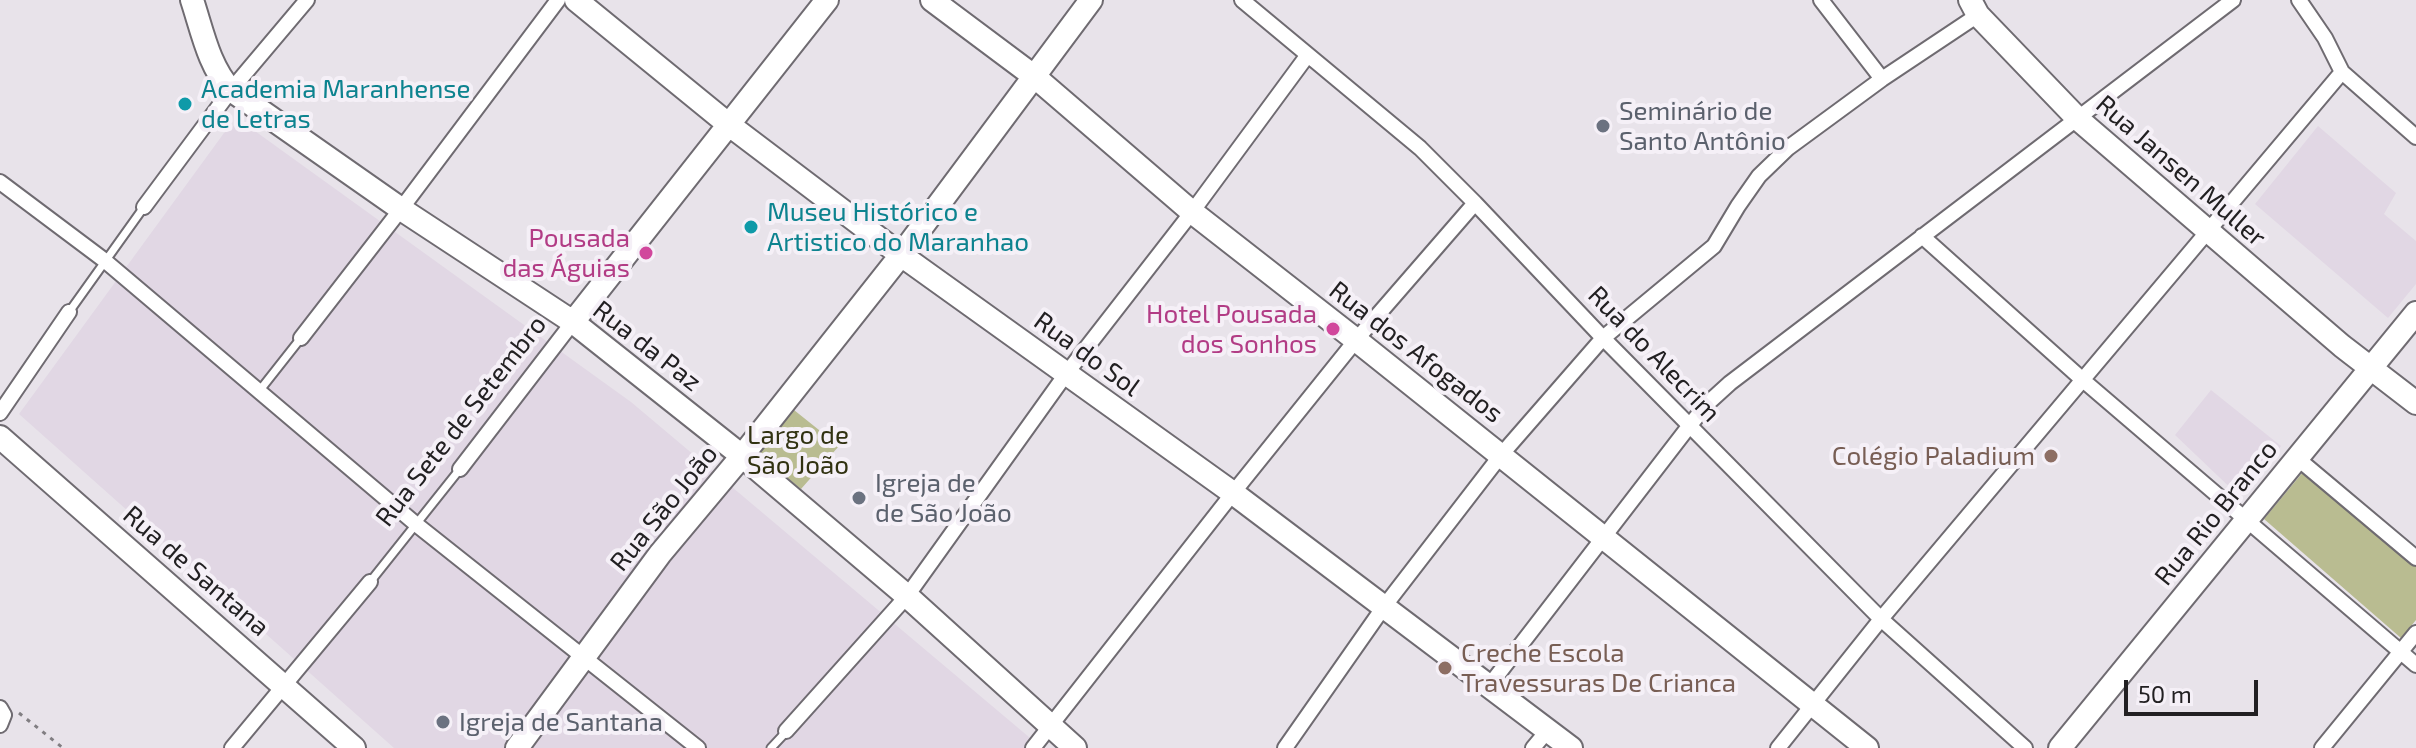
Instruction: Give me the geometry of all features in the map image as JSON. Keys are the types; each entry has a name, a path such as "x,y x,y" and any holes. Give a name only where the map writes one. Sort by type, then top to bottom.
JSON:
{"street":[{"name":"Rua da Paz","path":"192,0 221,80 231,90 401,209 573,322 742,456 907,596 1075,748"},
{"path":"144,207 231,90 307,0"},
{"path":"301,338 558,0"},
{"name":"Rua do Sol","path":"576,0 728,124 901,255 1233,493 1571,748"},
{"name":"Rua Sete de Setembro","path":"460,469 827,0"},
{"name":"Rua dos Afogados","path":"932,0 1035,77 1192,212 1867,748"},
{"name":"Rua São João","path":"517,748 660,554 901,255 1091,0"},
{"path":"1821,0 1882,79"},
{"path":"1489,686 1708,403 1730,383 2233,0"},
{"path":"2299,0 2325,38 2342,72 2416,137"},
{"name":"Rua do Alecrim","path":"1249,2 1307,56 1420,148 1881,619 2025,748"},
{"path":"1285,748 1383,608 1501,455 1603,338 1714,246 1759,176 1788,148 1974,8"},
{"name":"Rua Jansen Muller","path":"1974,8 2079,120 2208,232 2416,403"},
{"path":"786,731 907,596 1066,374 1192,212 1307,56"},
{"path":"1778,748 1881,619 2342,72"},
{"path":"0,182 104,260 417,525 698,748"},
{"path":"1033,748 1356,340 1475,203"},
{"path":"1922,236 2084,381 2416,665"},
{"path":"0,413 69,312"},
{"name":"Rua Rio Branco","path":"2060,748 2416,313"},
{"name":"Rua de Santana","path":"0,437 354,748"},
{"path":"2297,458 2416,558"},
{"name":"Rua Sete de Setembro","path":"232,748 370,582"},
{"path":"2322,748 2416,633"},
{"path":"0,708 4,715 0,725"},
{"path":"1533,748 1548,730"}],"lane":[{"path":"69,312 144,207"},
{"path":"260,390 301,338"},
{"name":"Rua Sete de Setembro","path":"370,582 460,469"},
{"path":"771,748 786,731"}],"path":[{"path":"0,708 19,713 63,748"}],"shaded area":[{"path":"241,121 631,402 1042,748 394,748 19,414 224,133"},
{"path":"2318,126 2396,193 2384,214 2416,241 2416,284 2388,318 2255,204"},
{"path":"2211,390 2281,446 2240,497 2175,435"}],"green space":[{"name":"Largo de São João","path":"794,410 839,446 801,489 758,454"},
{"path":"2303,472 2416,566 2416,620 2401,638 2264,519"}],"place":[{"name":"Academia Maranhense de Letras","path":"185,104"},
{"name":"Seminário de Santo Antônio","path":"1603,126"},
{"name":"Museu Histórico e Artistico do Maranhao","path":"751,227"},
{"name":"Pousada das Águias","path":"646,253"},
{"name":"Hotel Pousada dos Sonhos","path":"1333,329"},
{"name":"Colégio Paladium","path":"2051,456"},
{"name":"Igreja de de São João","path":"859,498"},
{"name":"Creche Escola Travessuras De Crianca","path":"1445,668"},
{"name":"Igreja de Santana","path":"443,722"}]}
